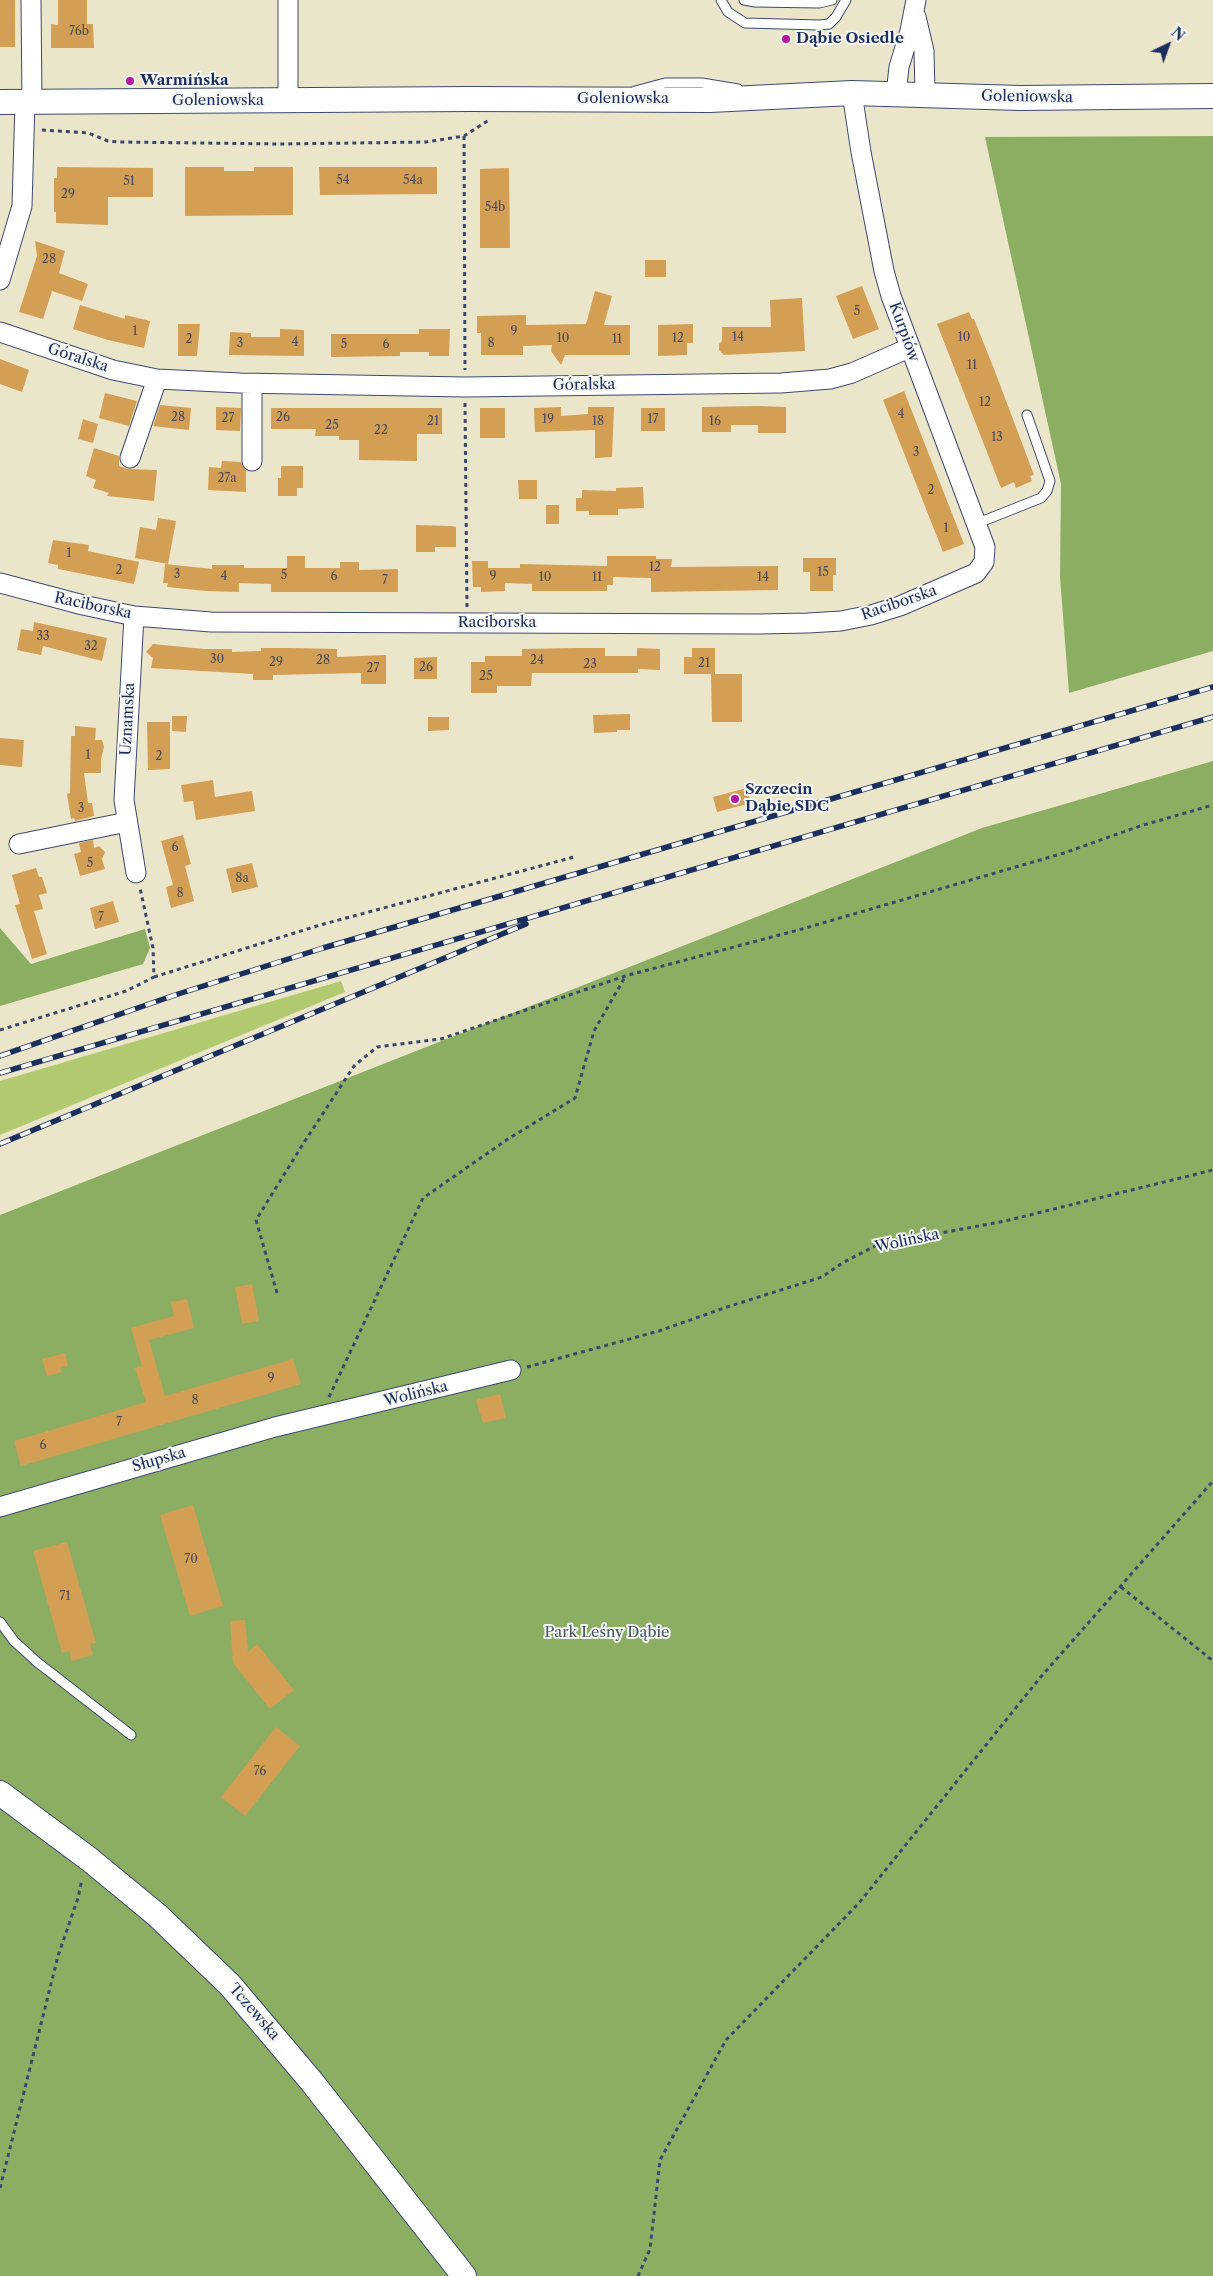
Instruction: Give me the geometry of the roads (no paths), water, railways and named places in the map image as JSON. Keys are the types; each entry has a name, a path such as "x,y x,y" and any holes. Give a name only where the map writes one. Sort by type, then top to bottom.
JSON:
{"street":[{"path":"0,280 22,206 24,128 29,102 31,0"},
{"path":"288,0 288,101"},
{"path":"896,94 899,67 915,4"},
{"path":"915,4 924,51 925,94"},
{"name":"Goleniowska","path":"0,102 710,100 852,93 1020,98 1213,96"},
{"name":"Kurpiów","path":"852,93 884,271 909,348 978,523 985,547 984,562"},
{"name":"Góralska","path":"0,332 105,367 156,379 252,384 464,387 789,382 830,379 852,373 909,348"},
{"path":"130,458 156,379"},
{"path":"252,384 252,461"},
{"name":"Raciborska","path":"0,583 83,605 134,616 202,622 808,623 841,621 871,615 900,606 976,573 984,562"},
{"name":"Uznamska","path":"134,616 124,800 136,873"},
{"path":"19,844 127,822"},
{"name":"Wolińska","path":"320,1417 519,1369"},
{"name":"Słupska","path":"0,1507 275,1427 320,1417"},
{"name":"Tczewska","path":"0,1793 89,1859 157,1915 230,1985 312,2082 464,2276"}],"lane":[{"path":"721,0 728,12 745,23 818,25 829,24 836,17 846,0"},
{"path":"744,0 755,2 819,3 832,0"},
{"path":"978,523 1041,498 1047,491 1050,481 1027,415"},
{"path":"0,1622 14,1642 130,1735"}],"railway":[{"path":"0,1056 175,995 323,948 1213,687"},
{"path":"0,1073 1213,717"},
{"path":"0,1144 526,924"}],"place":[{"name":"Dąbie Osiedle","path":"786,39"},
{"name":"Warmińska","path":"130,81"},
{"name":"Szczecin Dąbie SDC","path":"735,799"}],"park label":[{"name":"Park Leśny Dąbie","path":"607,1633"}]}
